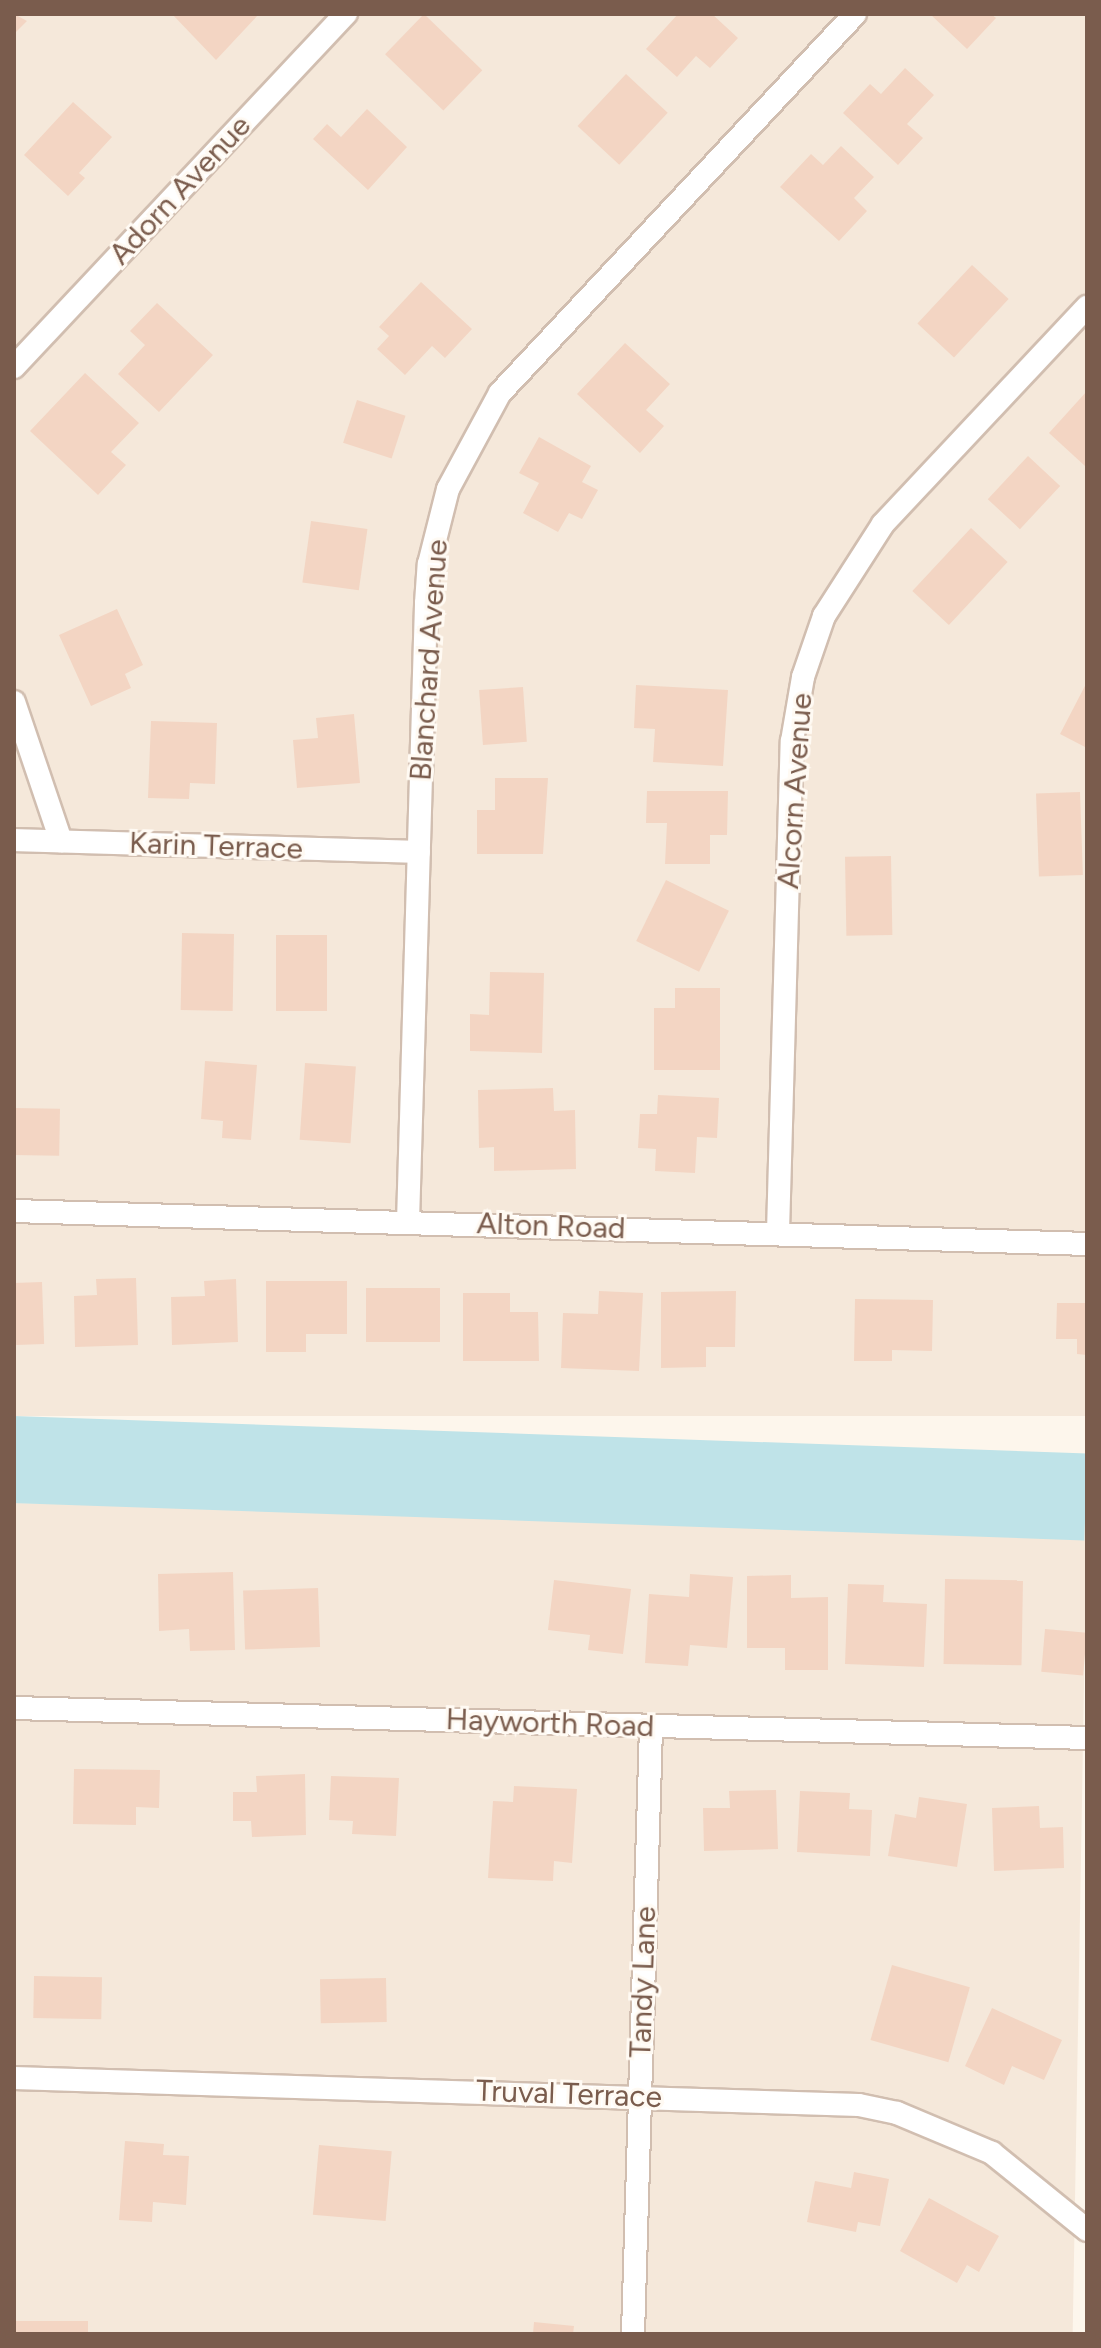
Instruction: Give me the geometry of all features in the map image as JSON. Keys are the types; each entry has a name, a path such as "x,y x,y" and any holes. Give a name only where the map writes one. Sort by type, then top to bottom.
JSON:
{"street":[{"name":"Adorn Avenue","path":"14,367 346,14"},
{"name":"Blanchard Avenue","path":"408,1222 429,564 448,489 479,425 500,393 855,14"},
{"name":"Alcorn Avenue","path":"778,1232 792,741 803,677 824,616 883,524 1087,307"},
{"path":"14,702 61,841"},
{"name":"Karin Terrace","path":"14,840 419,852"},
{"name":"Alton Road","path":"14,1211 778,1232 1087,1244"},
{"name":"Hayworth Road","path":"14,1708 1087,1738"},
{"name":"Tandy Lane","path":"633,2334 651,1726"},
{"name":"Truval Terrace","path":"14,2078 821,2101 897,2113 992,2153 1087,2230"}],"shaded area":[{"path":"14,14 1087,14 1087,1416 14,1416"},
{"path":"14,1503 1087,1522 1073,2334 14,2334"}],"water":[{"path":"14,1416 1087,1453 1084,1540 14,1503"}],"building":[{"path":"14,14 27,21 14,34"},
{"path":"172,14 259,14 216,60"},
{"path":"424,14 482,70 443,111 385,54"},
{"path":"678,14 712,14 738,38 710,68 696,56 677,77 646,49"},
{"path":"930,14 991,14 996,18 967,49"},
{"path":"905,68 934,95 907,124 923,138 898,165 843,113 870,84 881,94"},
{"path":"626,74 668,113 619,165 578,126"},
{"path":"73,102 112,137 79,173 85,178 68,196 24,155"},
{"path":"367,109 407,147 368,190 313,139 327,124 341,137"},
{"path":"841,146 874,177 854,198 867,211 839,241 780,187 811,154 823,165"},
{"path":"972,265 1009,299 954,358 917,324"},
{"path":"421,282 472,329 445,358 432,346 405,375 377,349 389,336 379,327"},
{"path":"157,303 213,355 159,412 118,374 145,345 130,331"},
{"path":"625,343 670,384 646,410 664,426 640,453 577,394"},
{"path":"85,373 139,423 111,452 126,465 98,495 30,431"},
{"path":"1087,391 1087,464 1085,466 1049,433"},
{"path":"357,400 406,416 392,459 343,443"},
{"path":"539,437 591,466 582,482 598,490 582,519 569,513 558,532 523,513 539,483 519,473"},
{"path":"1028,456 1060,486 1020,529 988,499"},
{"path":"311,521 367,529 359,590 302,582"},
{"path":"971,528 1008,562 949,625 912,591"},
{"path":"117,609 143,665 125,674 131,688 91,706 59,635"},
{"path":"1087,682 1087,748 1060,734"},
{"path":"636,685 728,690 723,766 653,762 655,729 634,728"},
{"path":"523,687 527,742 483,745 479,690"},
{"path":"354,714 360,783 297,788 293,740 318,738 316,718"},
{"path":"151,721 217,723 215,784 190,783 189,799 148,798"},
{"path":"495,778 548,778 543,854 477,854 477,810 495,810"},
{"path":"647,791 728,791 727,835 710,835 710,864 665,864 667,823 646,823"},
{"path":"1080,792 1083,875 1039,876 1036,794"},
{"path":"891,856 892,935 846,936 845,857"},
{"path":"666,880 729,911 699,972 636,941"},
{"path":"182,933 234,934 233,1011 181,1010"},
{"path":"276,935 327,935 327,1011 276,1011"},
{"path":"490,972 544,973 542,1053 470,1051 470,1014 489,1015"},
{"path":"675,988 720,988 720,1070 654,1070 654,1008 675,1008"},
{"path":"205,1061 257,1065 251,1140 222,1138 223,1121 201,1119"},
{"path":"305,1063 356,1067 351,1143 300,1140"},
{"path":"553,1088 554,1111 575,1110 576,1169 494,1171 494,1147 479,1148 478,1090"},
{"path":"658,1095 719,1098 717,1138 697,1137 695,1173 655,1171 656,1149 638,1148 640,1114 657,1114"},
{"path":"14,1108 60,1109 59,1156 14,1155"},
{"path":"136,1278 138,1345 75,1347 74,1296 97,1295 96,1279"},
{"path":"236,1279 238,1342 172,1345 171,1297 205,1296 204,1281"},
{"path":"266,1281 347,1281 347,1334 306,1334 306,1352 266,1352"},
{"path":"42,1282 44,1344 16,1345 14,1283"},
{"path":"366,1288 440,1288 440,1342 366,1342"},
{"path":"599,1291 643,1293 639,1371 561,1368 563,1313 598,1314"},
{"path":"736,1291 735,1347 706,1347 706,1367 661,1368 661,1292"},
{"path":"463,1293 510,1293 510,1312 538,1312 539,1361 463,1361"},
{"path":"855,1299 933,1300 932,1351 892,1350 892,1361 854,1361"},
{"path":"1057,1303 1087,1303 1087,1355 1077,1354 1077,1339 1056,1339"},
{"path":"233,1572 235,1650 190,1651 189,1629 159,1631 158,1574"},
{"path":"690,1574 733,1577 727,1648 690,1645 688,1666 645,1663 649,1594 689,1597"},
{"path":"791,1575 791,1598 828,1597 828,1670 785,1670 785,1648 747,1648 747,1576"},
{"path":"945,1579 1023,1580 1022,1665 944,1664"},
{"path":"554,1580 631,1589 623,1654 588,1650 590,1635 548,1630"},
{"path":"848,1584 884,1585 883,1602 927,1604 924,1667 845,1664"},
{"path":"318,1588 320,1647 245,1650 243,1591"},
{"path":"1045,1629 1087,1633 1083,1675 1041,1672"},
{"path":"74,1769 160,1770 159,1808 136,1807 136,1825 73,1824"},
{"path":"305,1774 306,1835 252,1837 251,1821 233,1821 233,1792 257,1792 256,1776"},
{"path":"331,1776 399,1778 396,1836 352,1834 353,1821 329,1820"},
{"path":"514,1786 577,1789 572,1863 554,1861 553,1881 488,1878 493,1801 513,1802"},
{"path":"776,1790 778,1849 704,1851 703,1808 730,1808 729,1791"},
{"path":"800,1791 850,1793 849,1809 872,1810 870,1856 797,1852"},
{"path":"919,1797 967,1804 957,1867 888,1856 895,1814 916,1818"},
{"path":"1039,1806 1040,1828 1063,1827 1064,1868 994,1871 992,1808"},
{"path":"892,1965 970,1987 948,2062 871,2040"},
{"path":"34,1976 102,1977 101,2019 33,2018"},
{"path":"386,1978 387,2022 321,2023 320,1979"},
{"path":"992,2008 1062,2040 1044,2080 1012,2066 1004,2085 965,2066"},
{"path":"125,2141 164,2144 163,2155 189,2156 186,2205 153,2202 152,2222 119,2220"},
{"path":"319,2145 392,2151 386,2221 313,2215"},
{"path":"854,2172 889,2179 880,2226 858,2222 856,2232 807,2222 815,2181 851,2188"},
{"path":"929,2198 999,2236 979,2272 967,2265 957,2283 900,2251"},
{"path":"14,2321 88,2321 88,2334 14,2334"},
{"path":"534,2322 574,2326 573,2334 533,2334"}]}
